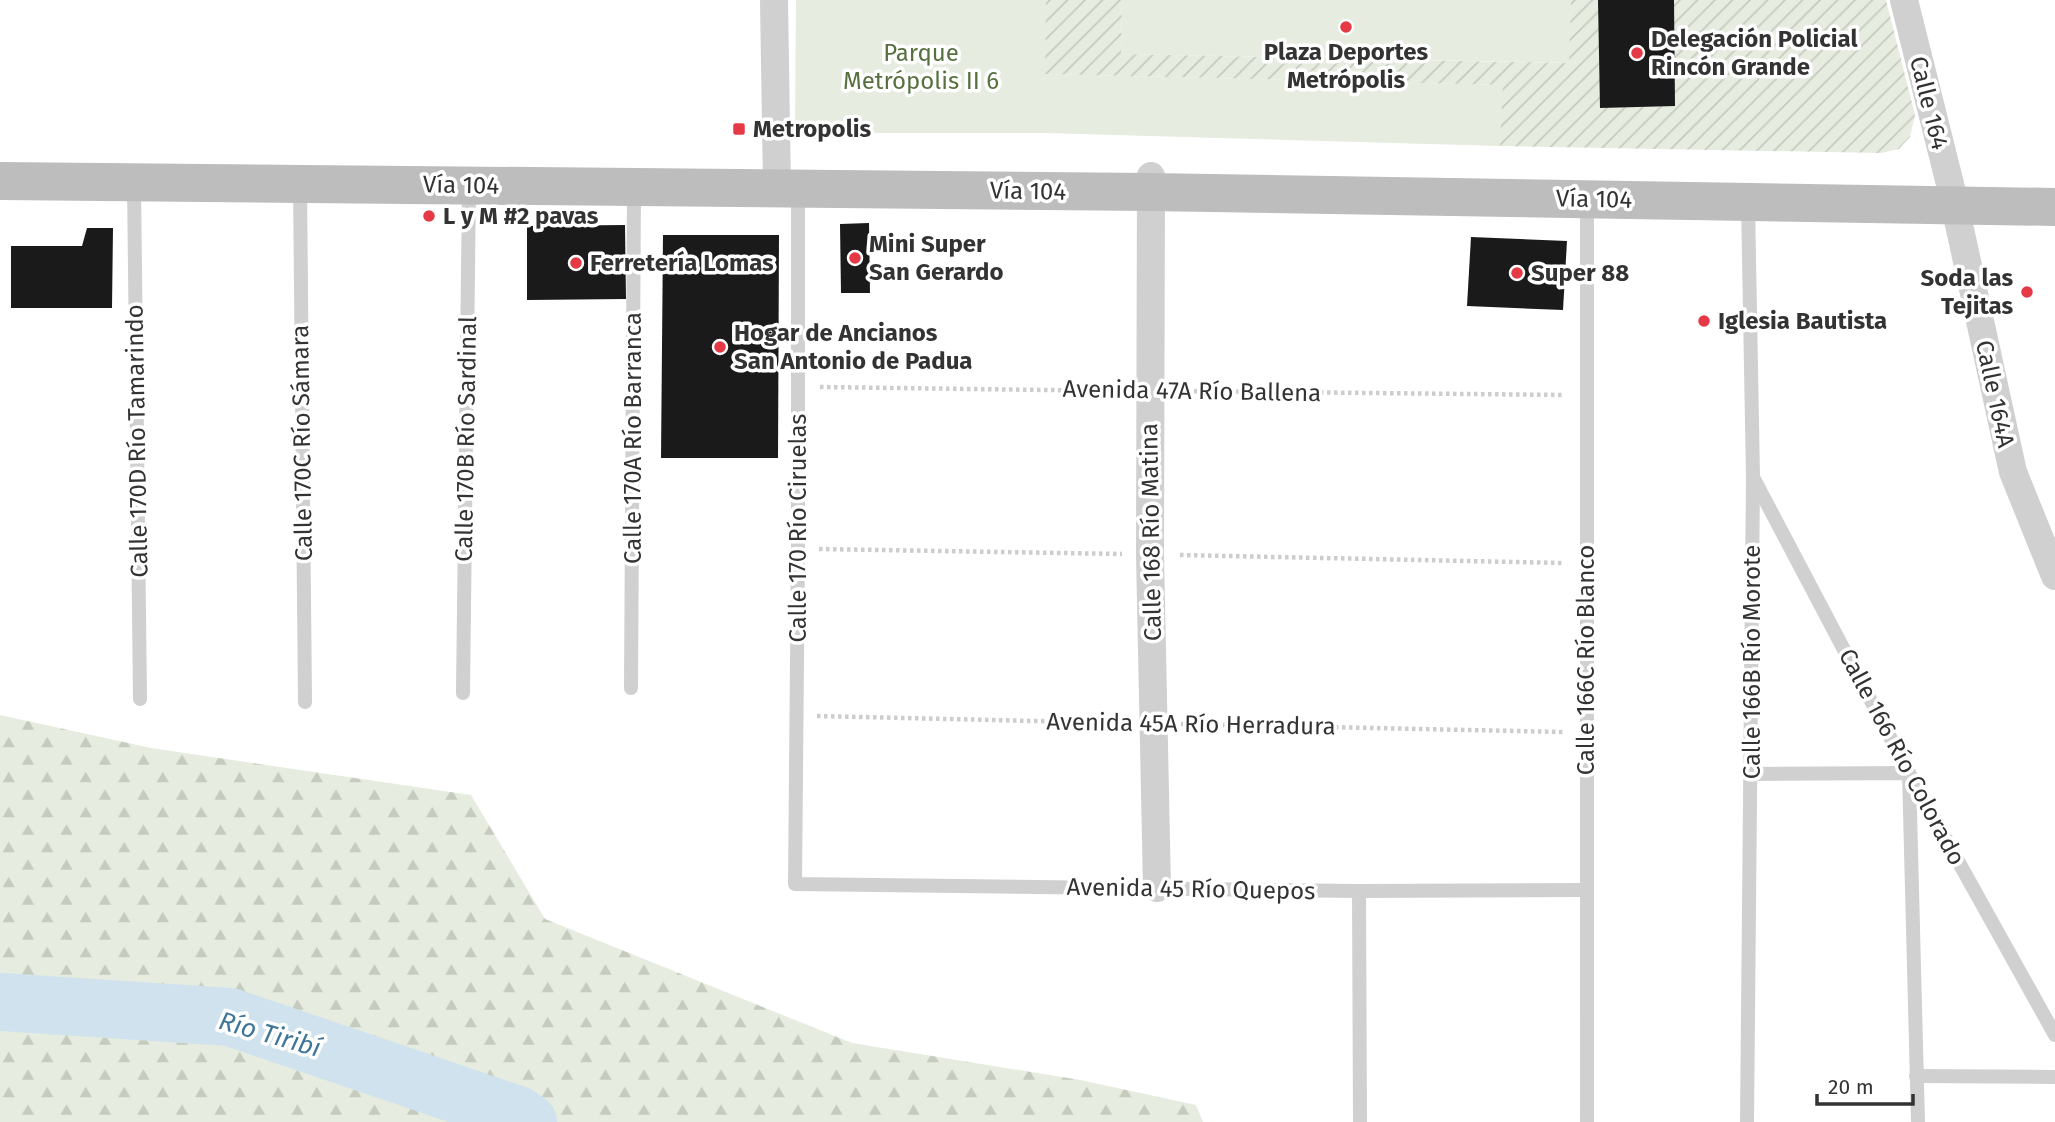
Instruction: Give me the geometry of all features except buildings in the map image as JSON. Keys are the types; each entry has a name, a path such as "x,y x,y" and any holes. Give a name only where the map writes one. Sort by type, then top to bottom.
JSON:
{"main road":[{"name":"Vía 104","path":"0,165 1952,197 2055,207"},
{"name":"Vía 104","path":"0,181 634,187 788,180"},
{"name":"Vía 104","path":"1150,184 1748,202 1952,197 2055,190"}],"street":[{"path":"774,0 788,180"},
{"name":"Calle 164","path":"1904,0 1952,197"},
{"name":"Calle 168 Río Matina","path":"1150,184 1150,555 1157,888"},
{"name":"Calle 164A","path":"1952,197 2012,472 2055,576"}],"lane":[{"name":"Calle 170 Río Ciruelas","path":"788,180 798,387 795,884"},
{"name":"Calle 170D Río Tamarindo","path":"134,182 140,699"},
{"name":"Calle 170C Río Sámara","path":"300,183 305,702"},
{"name":"Calle 170B Río Sardinal","path":"463,693 469,185"},
{"name":"Calle 170A Río Barranca","path":"631,688 634,187"},
{"name":"Calle 166C Río Blanco","path":"1587,199 1587,1122"},
{"name":"Calle 166B Río Morote","path":"1747,1122 1753,477 1748,202"},
{"name":"Calle 166 Río Colorado","path":"1753,477 1909,773 2055,1035"},
{"path":"1752,774 1909,773 1918,1122"},
{"name":"Avenida 45 Río Quepos","path":"795,884 1359,891 1587,890"},
{"path":"1359,891 1360,1122"},
{"path":"1916,1076 2055,1077"}],"path":[{"name":"Avenida 47A Río Ballena","path":"798,387 1586,396"},
{"path":"798,549 1585,564"},
{"name":"Avenida 45A Río Herradura","path":"797,716 1586,733"}],"green space":[{"name":"Parque Metrópolis II 6","path":"796,0 1046,0 1046,74 1504,85 1500,146 1045,133 795,133"},
{"path":"1046,0 1122,0 1121,54 1569,63 1571,0 1886,0 1915,115 1910,137 1899,149 1881,153 1500,146 1503,85 1045,74"},
{"name":"Plaza Deportes Metrópolis","path":"1122,0 1571,0 1570,63 1121,54"},
{"path":"0,715 151,748 471,795 545,919 852,1043 1080,1080 1196,1105 1203,1122 0,1122"}],"waterway":[{"name":"Río Tiribí","path":"0,1002 230,1017 518,1115 528,1122"}],"place":[{"name":"Plaza Deportes Metrópolis","path":"1346,27"},
{"name":"Delegación Policial Rincón Grande","path":"1637,53"},
{"name":"Metropolis","path":"739,129"},
{"name":"L y M #2 pavas","path":"429,216"},
{"name":"Mini Super San Gerardo","path":"855,258"},
{"name":"Ferretería Lomas","path":"576,263"},
{"name":"Super 88","path":"1517,273"},
{"name":"Soda las Tejitas","path":"2027,292"},
{"name":"Iglesia Bautista","path":"1704,321"},
{"name":"Hogar de Ancianos San Antonio de Padua","path":"720,347"}]}
